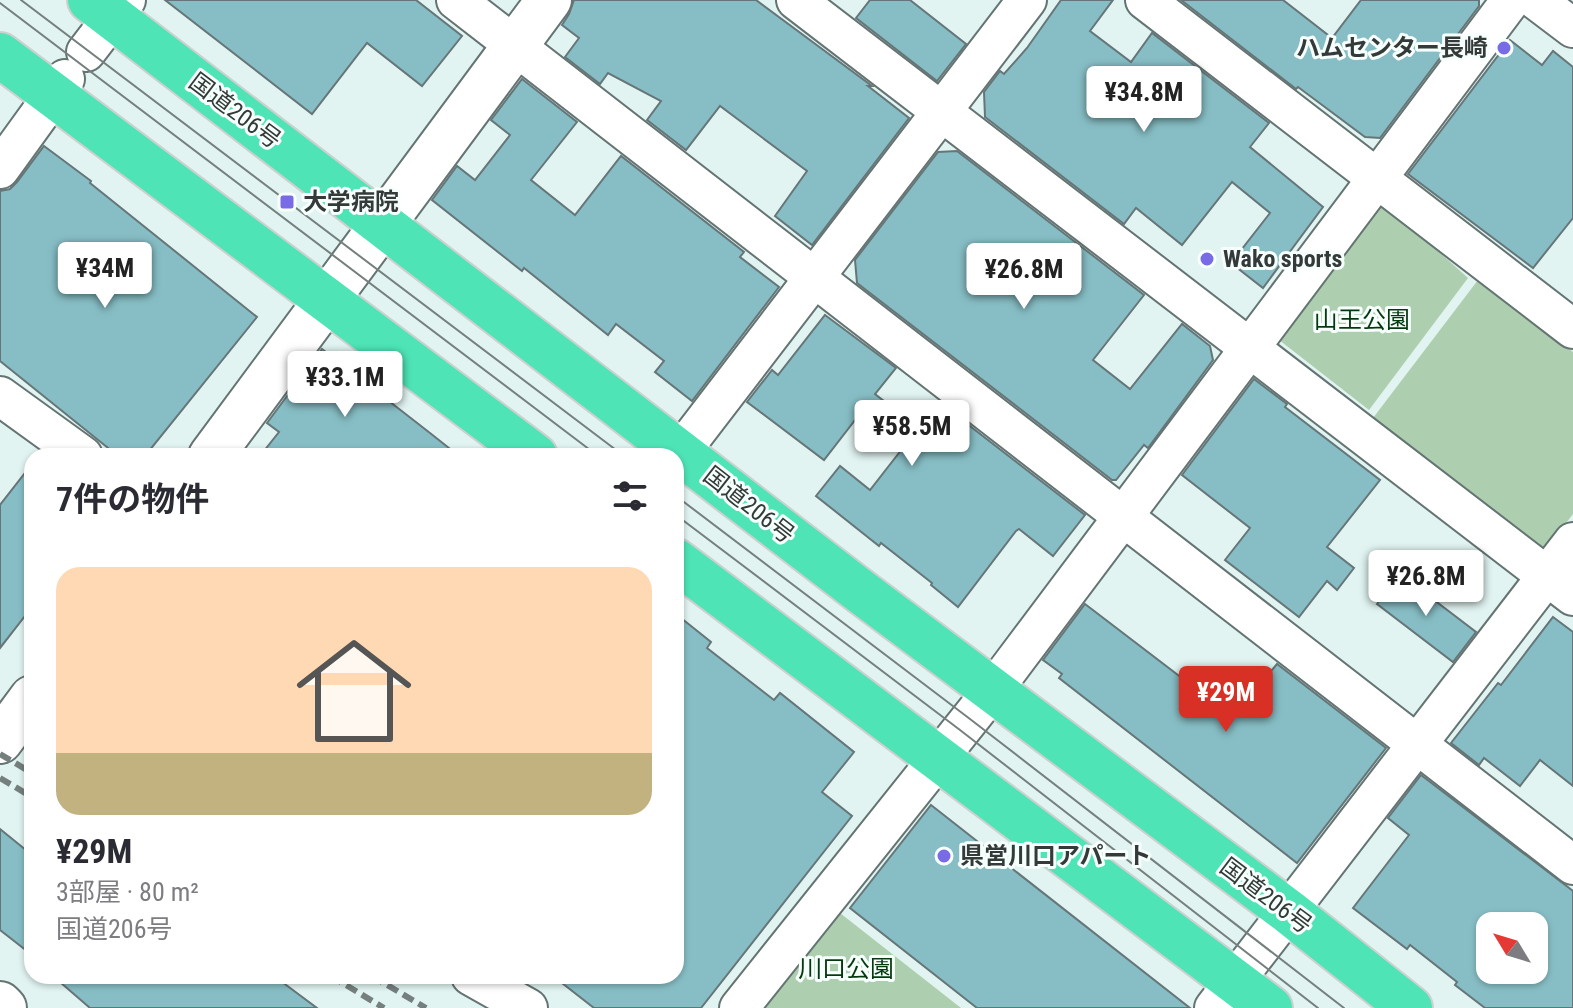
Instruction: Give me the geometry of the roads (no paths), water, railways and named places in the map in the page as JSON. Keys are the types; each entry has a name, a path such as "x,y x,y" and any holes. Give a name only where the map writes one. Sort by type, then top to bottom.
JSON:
{"highway":[{"name":"国道206号","path":"110,6 670,448"},
{"path":"0,55 68,76 326,300 524,448"},
{"name":"国道206号","path":"684,459 1289,912 1410,1008"},
{"path":"684,567 939,757 1225,994 1270,1008"}],"street":[{"path":"456,0 1573,865"},
{"path":"217,448 549,0"},
{"path":"796,0 1560,586"},
{"path":"683,448 1027,0"},
{"path":"1145,0 1573,329"},
{"path":"739,1008 993,690 1511,0"},
{"path":"1536,0 1573,28"},
{"path":"0,169 68,76 110,6"},
{"path":"0,396 72,448"},
{"path":"1225,994 1417,745 1560,586 1573,542"},
{"path":"485,984 528,1008"}],"tram line":[{"path":"21,0 613,448"},
{"path":"0,3 587,448"},
{"path":"684,502 1344,1008"},
{"path":"684,521 960,730 1318,1008"}],"railway":[{"path":"0,754 24,768"},
{"path":"0,778 24,792"},
{"path":"344,984 384,1008"},
{"path":"386,984 426,1008"}],"place":[{"name":"ハムセンター長崎","path":"1504,48"},
{"name":"大学病院","path":"287,202"},
{"name":"Wako sports","path":"1207,259"},
{"name":"県営川口アパート","path":"944,856"}],"park label":[{"name":"山王公園","path":"1362,320"},
{"name":"川口公園","path":"846,969"}]}
